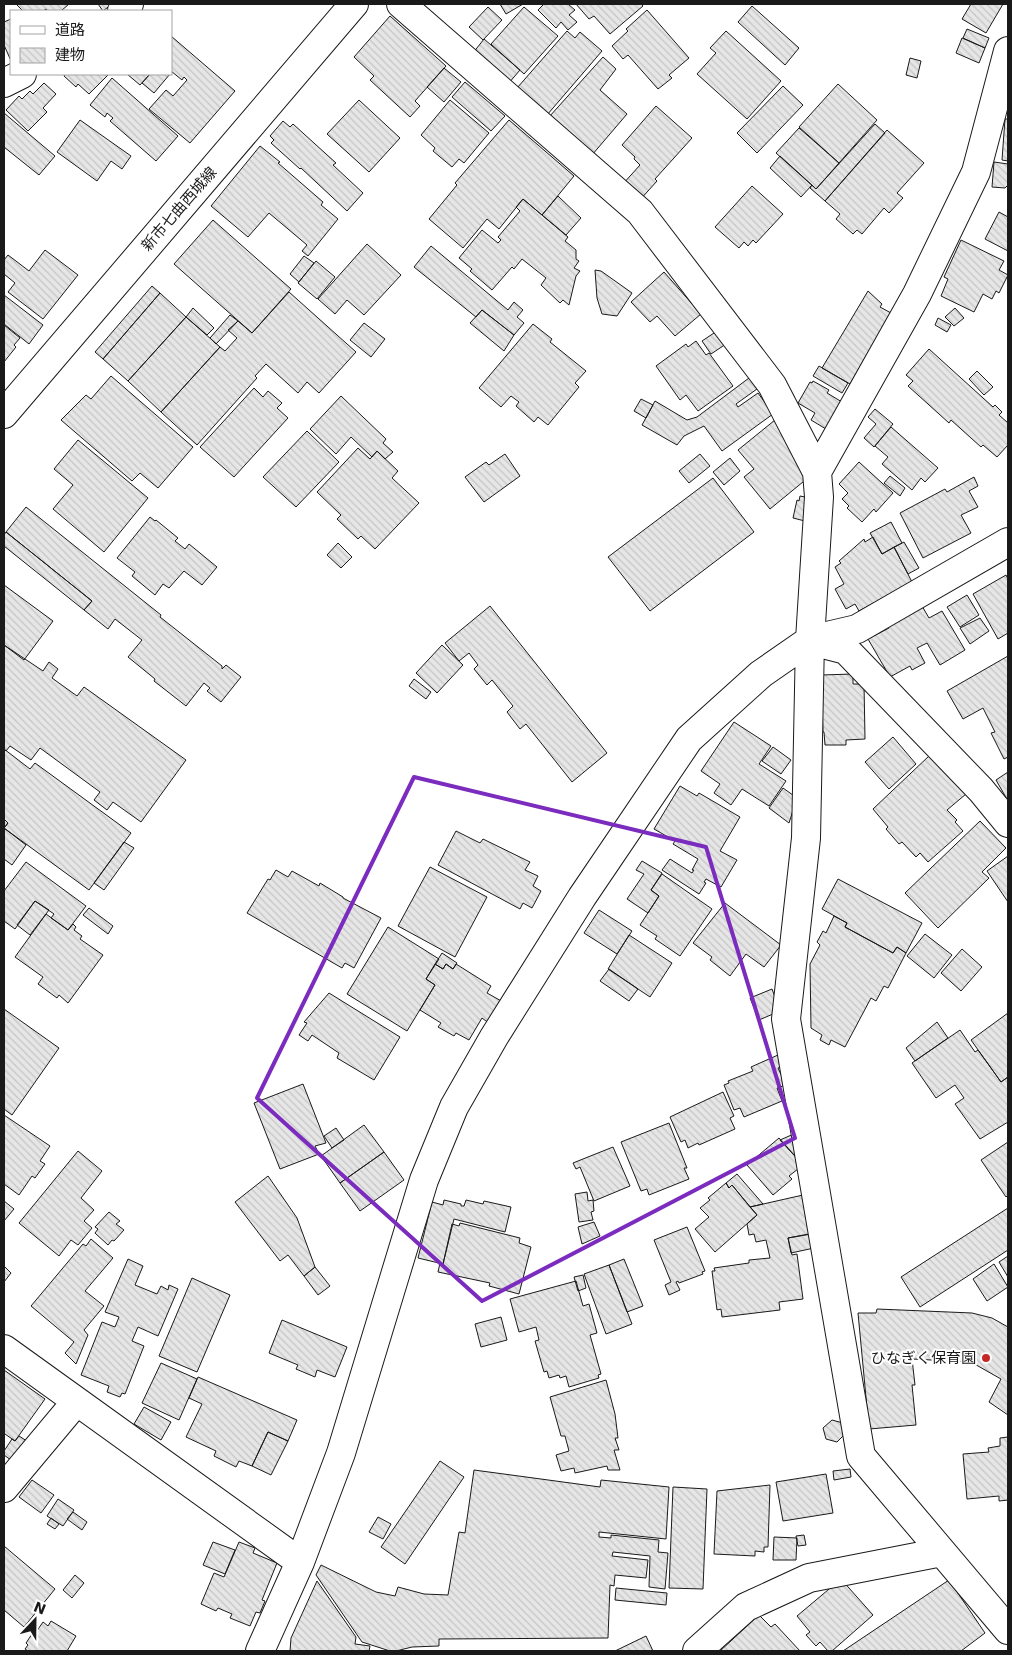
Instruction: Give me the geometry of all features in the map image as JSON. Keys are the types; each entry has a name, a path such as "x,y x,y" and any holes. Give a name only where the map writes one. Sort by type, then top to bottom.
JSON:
{"street":[{"name":"新市七曲西城線","path":"4,414 354,4"},
{"path":"402,4 640,212 772,385 818,472 819,497 810,640 806,838 786,1019 861,1456 1008,1630"},
{"path":"818,472 917,294 976,172 1008,51"},
{"path":"4,83 20,75"},
{"path":"260,1651 300,1562 341,1453 424,1180 454,1107 494,1037 582,897 689,739 762,674 810,640 857,629 1008,542"},
{"path":"810,640 846,650 981,790 1008,823"},
{"path":"4,1349 300,1562"},
{"path":"4,1488 76,1402"},
{"path":"697,1651 746,1607 809,1578 942,1552"}],"highlighted area":[{"path":"414,777 706,847 795,1138 482,1301 257,1098"}],"building":[{"path":"16,4 69,4 62,10 22,10"},
{"path":"98,4 112,4 104,10"},
{"path":"500,4 523,4 506,14"},
{"path":"544,4 568,4 575,10 569,15 577,22 568,30 561,22 556,28 538,10"},
{"path":"576,4 641,4 643,6 610,34 594,16 589,19"},
{"path":"971,4 1003,4 986,33 962,19"},
{"path":"752,6 799,48 785,65 738,22"},
{"path":"488,7 502,20 483,40 469,27"},
{"path":"524,7 558,36 524,74 491,44"},
{"path":"647,10 689,58 669,75 672,78 658,89 628,55 623,59 612,46 628,31 626,29"},
{"path":"390,16 446,66 415,101 420,106 410,117 370,80 374,76 354,57"},
{"path":"10,19 10,59 4,45 4,22"},
{"path":"967,29 989,38 985,48 963,38"},
{"path":"567,31 575,38 580,32 602,51 547,115 517,88"},
{"path":"726,31 781,81 747,119 697,74 716,53 710,48"},
{"path":"172,37 235,91 190,143 149,109 166,90 173,96 187,80 184,77 182,80 172,72"},
{"path":"962,38 985,48 979,63 956,53"},
{"path":"484,39 520,70 508,84 473,53"},
{"path":"603,57 616,69 600,90 627,114 592,155 549,117"},
{"path":"910,58 921,61 917,78 906,75"},
{"path":"444,68 461,82 444,102 427,87"},
{"path":"108,75 89,94 78,84 76,87 64,76"},
{"path":"128,75 149,75 140,85"},
{"path":"149,75 169,75 154,93 142,83"},
{"path":"112,78 178,136 156,161 110,121 113,118 107,113 105,117 90,105"},
{"path":"465,82 505,116 491,131 452,97"},
{"path":"44,83 56,94 43,108 47,112 28,131 6,110 19,96 22,99 30,91 33,94"},
{"path":"838,84 877,120 839,163 799,127"},
{"path":"783,86 803,105 757,153 737,133"},
{"path":"359,100 400,138 369,172 327,134"},
{"path":"450,100 489,133 464,163 459,159 452,167 433,151 435,148 421,135"},
{"path":"656,106 692,138 655,179 657,181 639,201 622,185 640,165 634,159 635,157 622,145"},
{"path":"4,113 55,156 39,175 4,147"},
{"path":"1005,119 1008,119 1008,161 1002,160"},
{"path":"80,120 131,156 122,169 111,161 97,181 57,152"},
{"path":"509,120 574,176 542,215 523,199 499,229 487,219 463,248 429,219 457,185 455,183"},
{"path":"283,121 290,127 293,124 336,163 333,165 363,193 347,211 271,143 274,140 270,136"},
{"path":"875,124 885,133 825,201 810,188 812,185 816,189"},
{"path":"799,128 839,163 816,189 776,153"},
{"path":"887,130 924,163 897,193 903,198 889,213 884,208 862,234 857,230 853,234 836,219 840,214 825,201"},
{"path":"260,146 323,202 321,205 338,219 308,256 302,251 307,245 269,213 248,237 211,206"},
{"path":"780,156 812,185 801,197 770,168"},
{"path":"994,162 1008,164 1008,185 1005,188 992,187"},
{"path":"752,186 783,214 756,243 753,240 748,246 744,242 739,248 715,227"},
{"path":"558,196 581,218 566,235 542,215"},
{"path":"523,199 568,237 565,241 576,250 576,259 579,261 574,268 580,271 576,276 569,305 563,300 560,303 541,285 546,278 522,259 514,269 512,267 492,290 470,271 472,269 459,258 482,230 498,243 501,240 498,237 520,211 516,207"},
{"path":"999,212 1008,217 1008,251 985,239"},
{"path":"213,220 291,289 252,333 174,264"},
{"path":"961,240 1004,261 999,270 1008,275 999,293 996,291 992,299 983,294 974,312 941,296 948,279 944,277"},
{"path":"367,244 401,275 364,315 347,300 335,314 318,299"},
{"path":"431,246 508,310 514,302 523,310 517,317 524,323 514,335 482,310 476,317 414,267"},
{"path":"45,250 78,275 43,319 8,292 15,283 4,274 4,260 8,255 29,271"},
{"path":"304,256 314,263 299,282 290,274"},
{"path":"316,261 335,277 317,299 298,283"},
{"path":"595,270 601,271 632,293 617,316 602,314 597,298"},
{"path":"664,272 701,314 675,336 657,316 650,322 631,302"},
{"path":"152,286 160,293 103,359 95,352"},
{"path":"868,291 882,304 880,307 891,313 850,384 822,368"},
{"path":"289,292 356,352 319,393 307,382 298,393 266,364 255,376 257,378 197,445 161,412 220,347 225,351 237,338 228,330 238,321 252,333"},
{"path":"160,293 186,317 128,381 103,359"},
{"path":"4,295 43,325 29,344 4,324"},
{"path":"193,308 214,328 207,335 186,317"},
{"path":"955,308 964,318 954,326 945,317"},
{"path":"482,310 514,335 504,351 470,323"},
{"path":"230,315 238,321 216,344 210,338"},
{"path":"186,317 220,347 161,412 128,381"},
{"path":"938,318 951,325 947,332 935,325"},
{"path":"364,323 385,339 371,357 350,340"},
{"path":"533,324 552,339 550,342 586,371 575,383 579,387 548,425 538,417 534,422 516,406 519,402 511,396 501,407 479,388"},
{"path":"4,325 20,338 14,345 16,347 4,362"},
{"path":"717,331 726,344 711,354 702,341"},
{"path":"696,341 706,355 709,353 733,386 698,411 686,395 680,400 656,366 686,344 688,347"},
{"path":"929,349 993,407 995,405 1002,412 999,415 1008,423 1008,445 997,457 983,445 981,447 951,420 949,423 908,386 913,381 906,375"},
{"path":"819,366 848,383 842,393 813,376"},
{"path":"977,371 993,387 984,395 969,379"},
{"path":"111,376 193,447 158,488 140,473 132,481 61,420 86,395 91,399"},
{"path":"749,378 757,389 736,404 738,407 758,393 773,414 722,451 704,426 684,436 677,445 642,425 655,401 687,420 697,417"},
{"path":"813,381 829,390 827,393 842,402 826,429 811,420 815,413 798,403 810,382 812,383"},
{"path":"254,388 263,397 268,391 282,403 277,408 288,418 234,477 200,447"},
{"path":"341,396 386,439 383,443 393,452 385,459 377,451 372,457 351,437 336,454 310,429"},
{"path":"641,399 653,405 646,418 634,411"},
{"path":"875,409 893,424 874,447 864,438 876,424 868,417"},
{"path":"775,420 809,477 770,509 744,477 754,469 738,450"},
{"path":"891,427 938,468 925,482 921,478 912,490 882,464 888,457 875,446"},
{"path":"307,431 339,462 296,507 263,477"},
{"path":"78,440 148,498 104,552 53,509 73,485 54,469"},
{"path":"358,448 370,459 377,451 398,471 392,478 419,503 375,549 361,536 358,539 337,519 341,515 317,492"},
{"path":"505,454 520,476 484,502 465,477 486,462 489,465"},
{"path":"700,454 710,466 689,483 679,471"},
{"path":"730,458 740,471 724,485 713,472"},
{"path":"859,462 893,493 876,512 874,509 862,522 847,508 849,506 842,499 848,493 839,484"},
{"path":"890,476 905,488 900,496 884,483"},
{"path":"974,477 978,486 969,491 978,507 961,515 971,533 923,558 900,513 945,489 947,492"},
{"path":"713,478 754,532 650,611 608,557"},
{"path":"800,496 810,498 805,521 793,518 797,500 799,501"},
{"path":"26,507 161,615 160,617 222,666 222,669 226,665 241,677 221,702 207,691 210,688 204,683 186,706 154,681 155,679 128,657 142,640 115,619 108,629 84,610 92,601 6,532"},
{"path":"150,517 178,538 175,541 185,549 189,544 217,567 202,585 184,571 169,588 163,584 155,595 132,576 135,572 117,558"},
{"path":"891,522 902,543 882,554 870,533"},
{"path":"6,532 92,601 84,610 4,546 4,535"},
{"path":"873,537 882,554 894,547 912,582 859,611 855,604 846,609 835,589 844,584 835,567 841,563 839,561 864,539 865,542"},
{"path":"904,542 919,568 908,574 894,547"},
{"path":"338,543 352,557 341,568 327,555"},
{"path":"1006,575 1008,579 1008,633 998,639 973,594"},
{"path":"4,585 53,621 24,660 4,645"},
{"path":"967,595 979,615 960,627 947,607"},
{"path":"490,606 607,753 572,782 526,724 520,729 507,712 513,706 492,680 487,685 474,669 478,665 469,653 459,661 445,643"},
{"path":"922,606 929,618 942,611 965,650 940,665 927,643 917,648 925,663 912,670 910,666 890,677 868,639 889,628 887,625"},
{"path":"980,618 989,631 970,644 960,628"},
{"path":"4,645 43,671 49,662 58,669 52,678 77,696 84,687 186,760 141,822 113,802 107,810 94,800 100,792 40,748 31,760 10,746 6,751 4,749"},
{"path":"442,645 463,665 437,693 416,673"},
{"path":"1008,656 1008,757 1004,759 991,733 995,732 983,708 963,719 947,691"},
{"path":"853,674 853,684 864,684 865,739 846,740 846,745 825,745 821,675"},
{"path":"414,679 431,692 426,699 409,686"},
{"path":"734,722 771,746 759,764 786,781 769,806 742,789 731,805 714,793 720,784 701,771"},
{"path":"893,737 916,764 889,789 865,762"},
{"path":"773,747 791,760 781,774 762,761"},
{"path":"4,749 30,769 35,763 131,833 89,890 4,828 8,823 4,819"},
{"path":"929,756 966,794 947,810 957,820 955,822 963,831 928,862 920,853 916,857 902,842 899,844 873,809"},
{"path":"1008,772 1008,801 996,780"},
{"path":"680,786 697,796 699,793 740,817 720,851 737,860 721,887 706,879 704,882 706,883 699,894 662,870 670,859 692,873 698,859 673,844 675,841 654,829"},
{"path":"783,788 797,798 789,823 769,808"},
{"path":"4,819 8,823 4,828"},
{"path":"980,821 1006,848 982,872 989,878 938,928 905,893"},
{"path":"4,828 26,845 12,865 4,859"},
{"path":"456,831 480,843 483,839 530,862 525,870 538,876 533,886 541,891 532,908 523,903 520,909 438,865"},
{"path":"124,842 134,848 104,890 94,883"},
{"path":"1008,856 1008,902 987,871"},
{"path":"642,861 662,873 651,890 659,896 648,913 627,899 644,874 636,870"},
{"path":"26,862 86,906 68,930 51,918 54,914 35,901 15,929 4,921 4,891"},
{"path":"430,867 487,897 455,957 398,926"},
{"path":"276,870 288,877 292,871 319,886 320,883 343,898 381,918 354,968 345,963 342,968 247,913 268,879 270,880"},
{"path":"662,874 712,909 680,956 655,939 657,936 640,925 659,896 651,890"},
{"path":"838,879 922,923 906,953 897,947 893,953 845,927 847,923 822,909"},
{"path":"35,901 49,910 30,935 17,925"},
{"path":"725,903 781,945 764,967 746,954 730,976 710,960 712,957 693,943"},
{"path":"89,908 113,926 108,934 83,915"},
{"path":"599,910 632,931 617,954 584,933"},
{"path":"46,914 68,930 73,924 76,927 74,930 82,936 80,939 103,955 68,1003 59,995 57,998 38,984 43,977 15,957"},
{"path":"834,916 847,923 845,927 893,953 897,947 906,953 888,988 884,986 876,1001 871,998 845,1047 831,1040 829,1045 820,1040 822,1035 811,1028 810,964 820,945 817,942 823,931 826,933"},
{"path":"388,927 439,959 426,979 435,985 407,1031 347,994"},
{"path":"925,934 952,955 934,978 907,956"},
{"path":"629,935 672,963 650,997 608,969"},
{"path":"962,949 982,967 961,991 941,973"},
{"path":"442,953 457,963 453,969 446,964 443,969 435,964"},
{"path":"435,964 443,969 446,964 453,969 456,964 491,986 487,993 503,1002 490,1024 482,1018 469,1040 456,1033 454,1036 438,1027 441,1023 420,1010 435,985 426,979"},
{"path":"609,969 638,989 629,1001 600,981"},
{"path":"772,989 780,1011 759,1020 750,998"},
{"path":"329,993 400,1037 374,1080 337,1058 339,1053 312,1035 308,1041 299,1035 307,1023 304,1022"},
{"path":"4,1009 59,1048 12,1115 4,1109"},
{"path":"1008,1013 1008,1077 1001,1082 971,1040"},
{"path":"937,1022 948,1038 915,1061 906,1048"},
{"path":"960,1030 975,1052 978,1050 1001,1082 1008,1077 1008,1122 980,1139 955,1104 964,1098 955,1085 936,1098 912,1063"},
{"path":"778,1055 783,1066 778,1068 786,1085 777,1088 782,1101 744,1117 740,1108 734,1110 724,1085 729,1083 728,1081 753,1071 751,1067"},
{"path":"303,1084 326,1143 315,1146 319,1154 280,1169 254,1103"},
{"path":"723,1092 734,1116 730,1118 735,1129 688,1148 685,1140 681,1142 670,1117"},
{"path":"4,1115 50,1146 40,1161 45,1164 35,1178 32,1176 19,1195 4,1184"},
{"path":"669,1123 687,1168 684,1168 689,1179 649,1195 647,1189 641,1191 621,1142"},
{"path":"364,1125 384,1152 340,1183 321,1156"},
{"path":"336,1128 344,1140 332,1148 324,1136"},
{"path":"796,1133 803,1165 780,1140"},
{"path":"779,1138 803,1165 789,1176 792,1179 773,1195 747,1165"},
{"path":"1008,1142 1008,1195 1006,1197 981,1160"},
{"path":"613,1147 630,1186 594,1201 580,1167 576,1169 573,1163"},
{"path":"78,1151 102,1171 81,1198 94,1210 84,1221 92,1228 78,1245 71,1240 59,1256 19,1223"},
{"path":"384,1152 404,1180 360,1211 340,1183"},
{"path":"737,1174 763,1204 750,1207 732,1185 729,1188 726,1183"},
{"path":"268,1176 297,1218 315,1267 304,1276 288,1255 280,1261 235,1202"},
{"path":"726,1183 729,1188 732,1185 757,1215 715,1252 695,1229 709,1217 700,1208 710,1200 708,1198"},
{"path":"587,1192 588,1201 593,1200 594,1211 591,1212 593,1220 579,1222 575,1194"},
{"path":"803,1195 814,1233 788,1238 792,1255 797,1254 803,1299 779,1302 780,1310 722,1317 721,1309 717,1310 712,1271 715,1271 714,1268 749,1263 749,1260 770,1258 766,1240 756,1242 754,1234 749,1235 747,1224 757,1215 750,1207"},
{"path":"444,1200 461,1204 461,1206 464,1206 466,1200 483,1204 484,1201 511,1207 505,1232 454,1219 443,1264 418,1258 432,1202 443,1205"},
{"path":"4,1201 14,1209 4,1221"},
{"path":"1008,1208 1008,1250 920,1307 901,1277"},
{"path":"109,1212 120,1221 116,1224 124,1230 108,1245 95,1233 98,1229 95,1227"},
{"path":"594,1222 600,1236 582,1244 578,1227"},
{"path":"460,1223 520,1238 519,1243 531,1247 519,1294 489,1286 490,1283 438,1272 440,1263 443,1264 452,1224 459,1226"},
{"path":"687,1227 705,1271 702,1272 703,1274 679,1283 678,1281 676,1282 680,1290 669,1295 665,1285 671,1282 654,1240"},
{"path":"811,1234 814,1248 791,1253 788,1238"},
{"path":"91,1239 113,1258 85,1291 104,1306 84,1330 88,1335 76,1364 65,1353 74,1342 31,1306 83,1244 86,1246"},
{"path":"1008,1256 1008,1277 999,1262"},
{"path":"128,1259 143,1266 135,1285 157,1294 161,1286 168,1290 169,1285 178,1289 158,1336 138,1327 132,1341 144,1346 125,1394 122,1393 120,1397 107,1392 109,1386 81,1375 102,1322 115,1327 119,1317 105,1312"},
{"path":"624,1259 643,1306 627,1312 609,1265"},
{"path":"994,1264 1008,1287 987,1301 973,1279"},
{"path":"609,1265 632,1324 606,1334 584,1274"},
{"path":"4,1266 11,1273 4,1282"},
{"path":"315,1267 330,1286 318,1295 304,1276"},
{"path":"583,1275 586,1288 578,1291 574,1277"},
{"path":"192,1278 230,1295 197,1372 159,1356"},
{"path":"576,1281 583,1306 589,1304 597,1333 590,1335 601,1374 598,1375 599,1378 569,1387 566,1376 560,1378 559,1375 549,1378 547,1371 544,1372 535,1341 539,1340 536,1327 519,1332 510,1299"},
{"path":"877,1309 972,1313 992,1318 1008,1327 1008,1415 989,1402 1001,1379 971,1362 912,1359 915,1385 912,1385 916,1425 869,1429 858,1313 876,1313"},
{"path":"501,1317 507,1340 481,1347 475,1324"},
{"path":"282,1320 347,1347 335,1377 317,1370 315,1377 296,1369 298,1365 269,1353"},
{"path":"161,1363 197,1379 179,1420 142,1403"},
{"path":"4,1370 45,1399 15,1441 4,1435"},
{"path":"198,1377 297,1420 288,1441 268,1432 252,1466 239,1461 236,1467 214,1456 216,1451 186,1437 202,1404 189,1398"},
{"path":"606,1380 615,1414 618,1438 615,1438 619,1450 614,1450 620,1470 608,1470 607,1466 575,1473 574,1468 561,1471 556,1455 569,1451 565,1436 561,1436 550,1397"},
{"path":"144,1407 171,1422 161,1440 134,1424"},
{"path":"832,1420 843,1423 845,1434 837,1442 826,1439 823,1428"},
{"path":"268,1432 288,1441 271,1475 252,1466"},
{"path":"19,1436 30,1443 15,1463 4,1455 4,1451 12,1439 15,1441"},
{"path":"1008,1437 1008,1500 999,1501 999,1496 967,1499 963,1454 989,1452 988,1448 1000,1446 1000,1438"},
{"path":"440,1461 464,1477 405,1564 381,1547"},
{"path":"850,1469 851,1477 834,1480 833,1471"},
{"path":"474,1470 600,1487 601,1480 669,1487 666,1539 599,1532 599,1537 611,1538 611,1535 659,1540 658,1552 668,1553 665,1589 649,1587 650,1556 613,1552 612,1556 648,1560 646,1578 615,1575 614,1586 610,1585 608,1638 439,1639 439,1646 412,1647 396,1651 390,1651 362,1642 316,1575 321,1565 376,1592 395,1596 398,1587 424,1594 448,1595 459,1532 465,1533"},
{"path":"826,1474 833,1513 783,1521 776,1482"},
{"path":"32,1480 54,1495 41,1513 19,1497"},
{"path":"770,1485 768,1547 764,1547 764,1552 755,1551 755,1556 714,1554 717,1491"},
{"path":"673,1487 707,1489 703,1589 669,1588"},
{"path":"58,1499 74,1510 63,1526 47,1516"},
{"path":"73,1512 87,1522 82,1530 67,1519"},
{"path":"378,1517 391,1524 383,1539 369,1532"},
{"path":"51,1518 59,1524 55,1529 47,1524"},
{"path":"804,1535 806,1545 798,1546 796,1536"},
{"path":"774,1537 797,1538 796,1560 773,1560"},
{"path":"213,1542 235,1550 225,1574 203,1565"},
{"path":"239,1542 255,1548 253,1553 277,1563 262,1600 265,1601 260,1613 256,1612 250,1626 230,1618 232,1614 218,1608 216,1611 201,1604 214,1573 224,1577"},
{"path":"4,1546 55,1589 24,1627 4,1610"},
{"path":"75,1575 84,1583 72,1598 63,1590"},
{"path":"841,1579 873,1615 832,1651 828,1651 820,1642 816,1646 806,1635 810,1632 797,1616"},
{"path":"949,1580 985,1633 961,1651 843,1651"},
{"path":"317,1581 356,1637 355,1644 370,1646 369,1651 290,1651 291,1638"},
{"path":"616,1588 667,1593 666,1605 615,1600"},
{"path":"759,1615 771,1627 775,1624 800,1651 720,1651"},
{"path":"51,1621 76,1636 67,1651 28,1651 25,1649 28,1645 26,1643 32,1634 34,1635 43,1622 48,1626"},
{"path":"646,1636 653,1651 615,1651"}],"place":[{"name":"ひなぎく保育園","path":"986,1358"}]}
